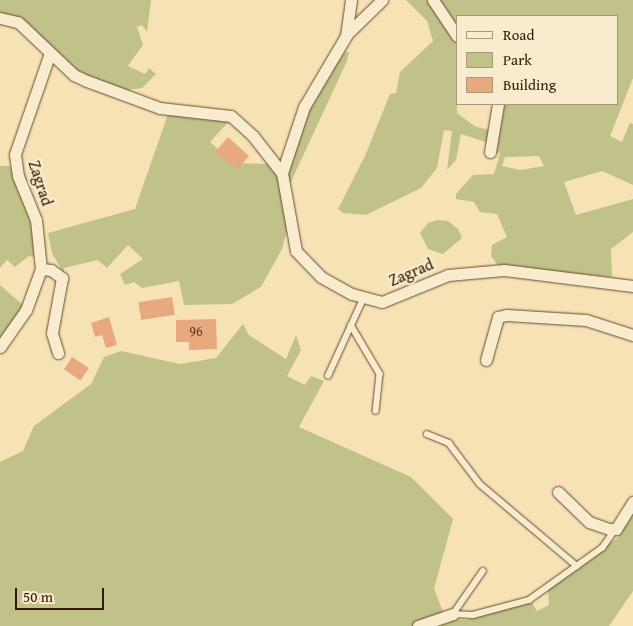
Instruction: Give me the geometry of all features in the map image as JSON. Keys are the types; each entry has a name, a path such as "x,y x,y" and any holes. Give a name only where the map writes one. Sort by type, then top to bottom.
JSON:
{"street":[{"name":"Zagrad","path":"346,36 351,0"},
{"name":"Zagrad","path":"282,173 304,106 346,36 382,0"},
{"path":"433,0 456,34"},
{"name":"Zagrad","path":"0,18 18,22 74,75 160,108 231,116 253,136 282,173 296,251 321,278 364,297 382,302 448,274 504,270 633,286"},
{"name":"Zagrad","path":"0,347 26,310 41,269 36,220 18,176 15,154 50,53"},
{"path":"490,152 498,105"},
{"path":"41,269 51,270 62,278 52,333 58,353"},
{"path":"486,360 498,317 507,315 586,320 633,336"},
{"path":"558,492 589,522 616,529 633,502"},
{"path":"418,626 453,614"}],"lane":[{"path":"328,376 364,297"},
{"path":"351,325 380,374 376,411"},
{"path":"426,434 449,443 480,484 577,566"},
{"path":"453,614 473,615 529,600 602,548 616,529"},
{"path":"453,614 483,571"}],"green space":[{"path":"0,0 151,0 147,32 142,25 137,27 143,45 128,66 145,74 149,68 156,74 142,88 127,90 85,77 22,19 0,13"},
{"path":"406,0 429,0 456,38 457,113 476,127 491,130 489,143 461,134 456,160 447,170 452,131 444,130 437,168 421,188 366,215 343,213 338,209 365,156 390,94 396,93 400,72 433,41 427,21"},
{"path":"436,0 633,0 633,78 610,136 622,142 630,123 633,124 633,185 602,171 564,182 576,215 633,199 633,232 611,249 612,277 499,267 491,256 492,245 507,237 497,214 480,212 474,202 456,199 456,194 473,175 494,174 500,153 493,152 501,105 618,105 618,15 456,15 456,28","holes":["539,156 544,166 520,170 502,166 505,157"]},
{"path":"345,52 349,52 347,61 289,186 286,168 316,92"},
{"path":"168,114 230,120 210,142 234,163 267,164 280,180 289,223 282,249 261,287 232,304 184,305 179,281 142,288 134,282 125,285 120,274 143,259 128,245 107,268 98,260 64,268 64,274 52,253 48,233 135,209"},
{"path":"0,166 10,166 29,216 33,236 34,257 29,256 15,267 7,260 0,268"},
{"path":"437,220 448,221 458,229 462,238 443,254 428,249 420,233 428,223"},
{"path":"0,285 24,306 0,342"},
{"path":"243,324 249,335 286,359 296,335 301,350 287,376 305,385 311,376 324,381 299,427 411,477 453,519 434,589 446,619 466,620 531,601 537,611 549,605 548,590 617,538 633,513 633,591 609,626 0,626 0,462 23,451 34,426 91,384 104,357 121,351 180,364 216,358"}],"building":[{"path":"228,137 249,156 238,169 214,153"},
{"path":"172,297 175,315 141,320 138,302"},
{"path":"109,317 117,345 106,348 102,335 95,337 91,323"},
{"path":"216,319 217,349 189,350 189,342 176,342 176,320"},
{"path":"72,357 89,368 81,380 64,370"}]}
